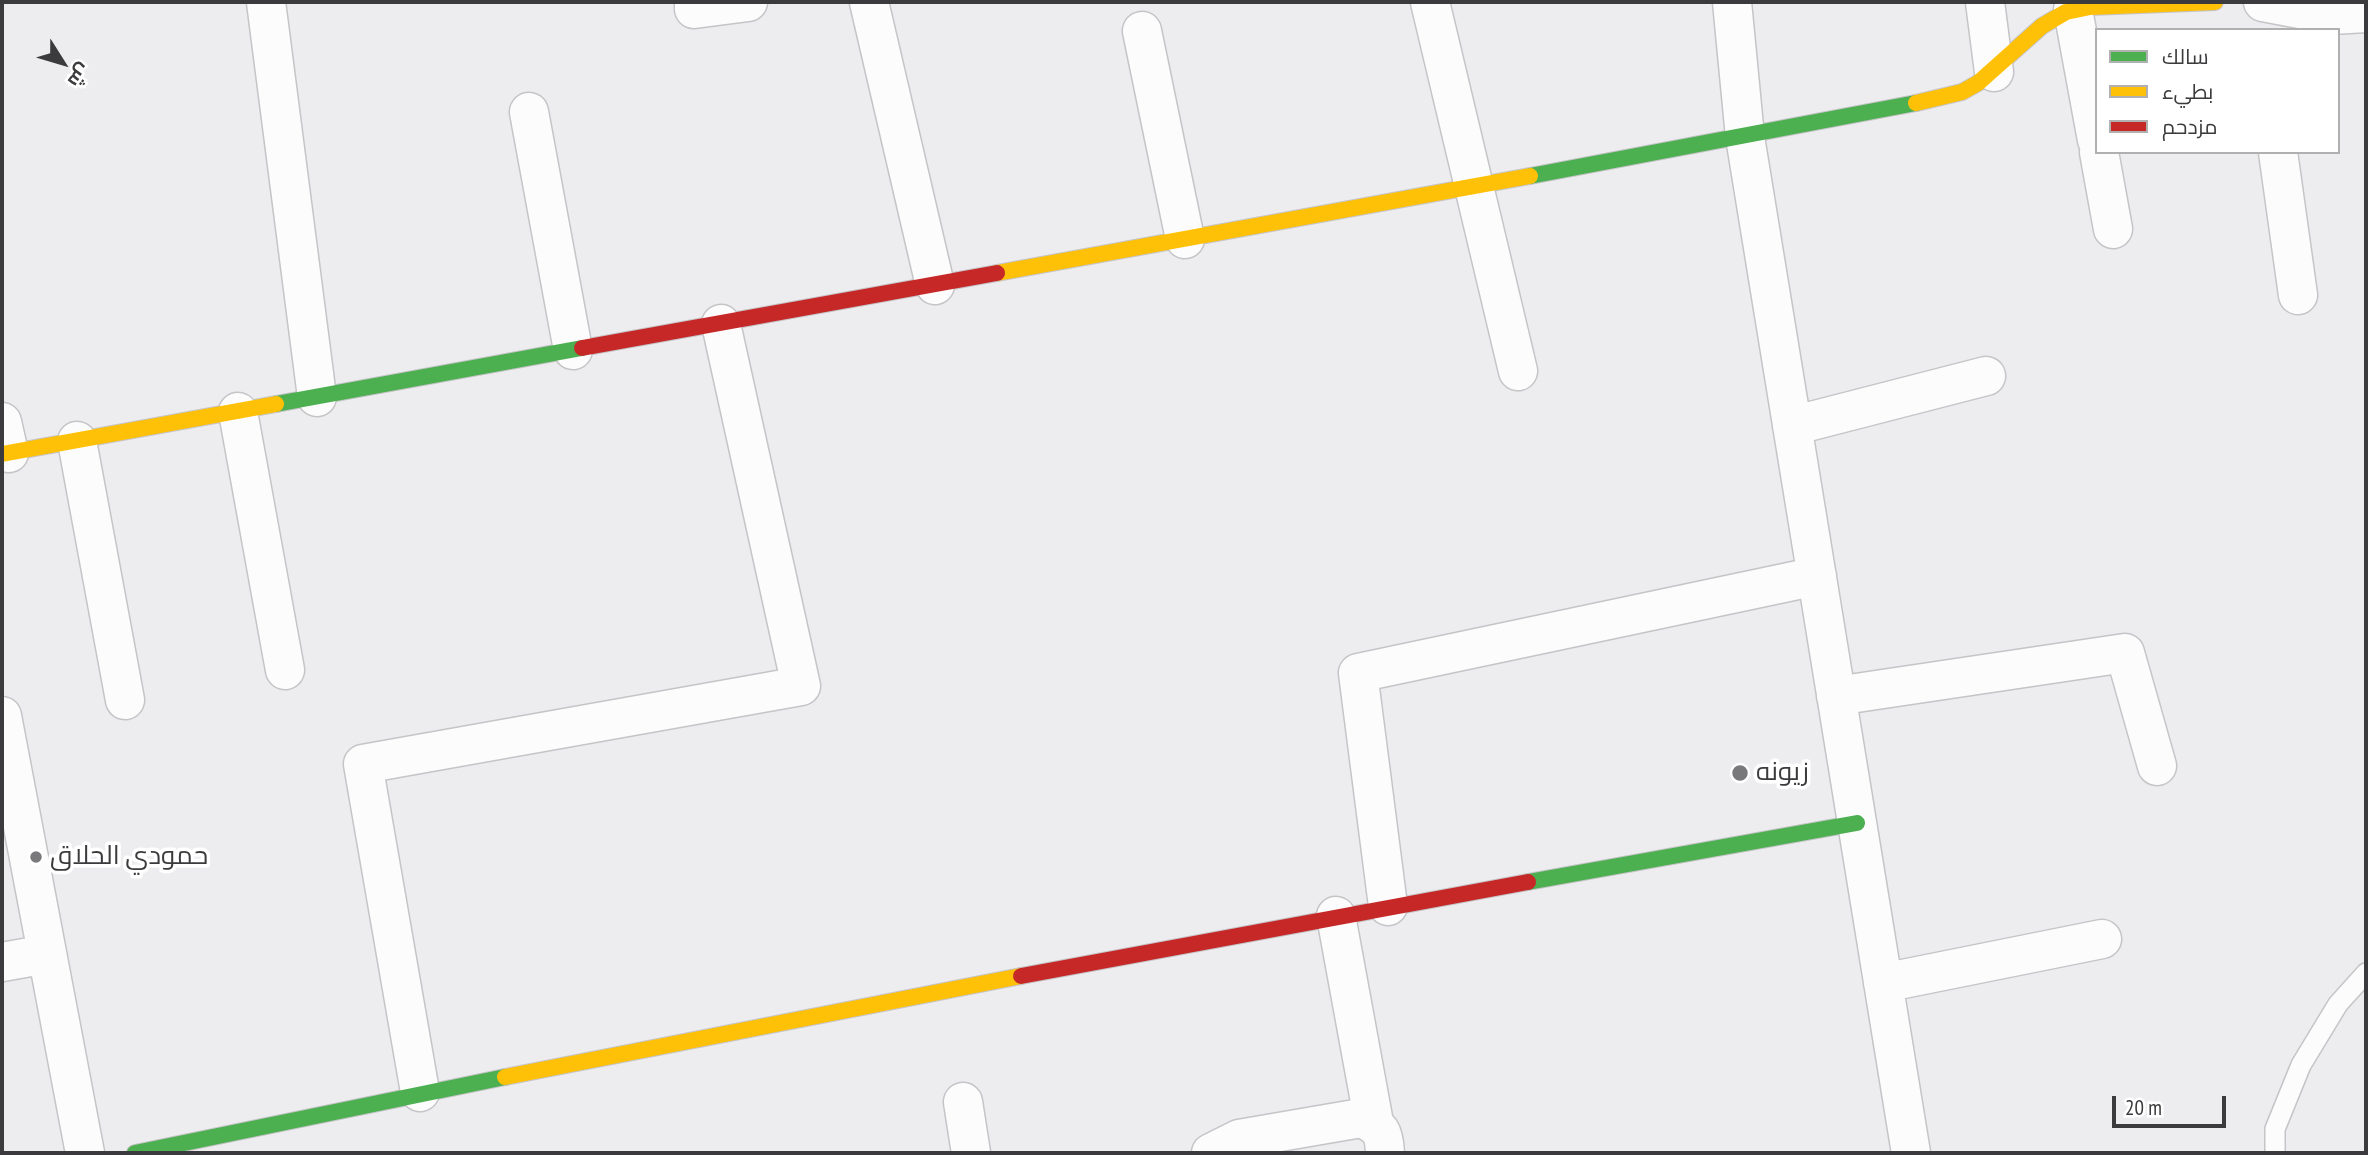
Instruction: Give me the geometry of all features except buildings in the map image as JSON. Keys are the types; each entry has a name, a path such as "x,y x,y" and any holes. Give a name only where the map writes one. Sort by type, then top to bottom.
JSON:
{"street":[{"path":"266,2 317,397"},
{"path":"694,2 694,9 748,2"},
{"path":"869,2 935,285"},
{"path":"1430,2 1518,371"},
{"path":"1732,2 1745,137 1911,1153"},
{"path":"1985,2 1994,72"},
{"path":"4,443 77,441 1745,137 1956,95 1970,89 1994,72 2043,26 2057,16 2073,10 2215,2"},
{"path":"2256,2 2260,28"},
{"path":"2263,2 2332,15 2366,13"},
{"path":"2073,10 2095,129"},
{"path":"1142,32 1185,239"},
{"path":"529,112 573,351"},
{"path":"2099,154 2113,229"},
{"path":"2278,154 2298,295"},
{"path":"420,1093 363,764 801,686 721,324"},
{"path":"1792,426 1986,376"},
{"path":"239,411 285,670"},
{"path":"77,441 125,700"},
{"path":"1388,906 1358,673 1817,576"},
{"path":"1836,696 2125,653 2157,766"},
{"path":"2,716 85,1153"},
{"path":"135,1153 420,1093 1388,906 1857,823"},
{"path":"1336,916 1379,1138"},
{"path":"1883,983 2102,939"},
{"path":"2,962 47,954"},
{"path":"963,1102 971,1153"},
{"path":"1211,1153 1239,1139 1361,1118 1379,1138"}],"lane":[{"path":"2275,1153 2275,1129 2301,1065 2337,1004 2366,973"}],"traffic: fast":[{"path":"1530,176 1916,103"},
{"path":"276,404 582,348"},
{"path":"1528,882 1857,823"},
{"path":"135,1153 505,1077"}],"traffic: slow":[{"path":"1916,103 1962,92 1978,83 2042,26 2066,12 2090,7 2215,2"},
{"path":"997,273 1530,176"},
{"path":"2,454 276,404"},
{"path":"505,1077 1021,976"}],"traffic: jam":[{"path":"582,348 997,273"},
{"path":"1021,976 1528,882"}],"place":[{"name":"زيونه","path":"1740,773"},
{"name":"حمودي الحلاق","path":"36,857"}]}
